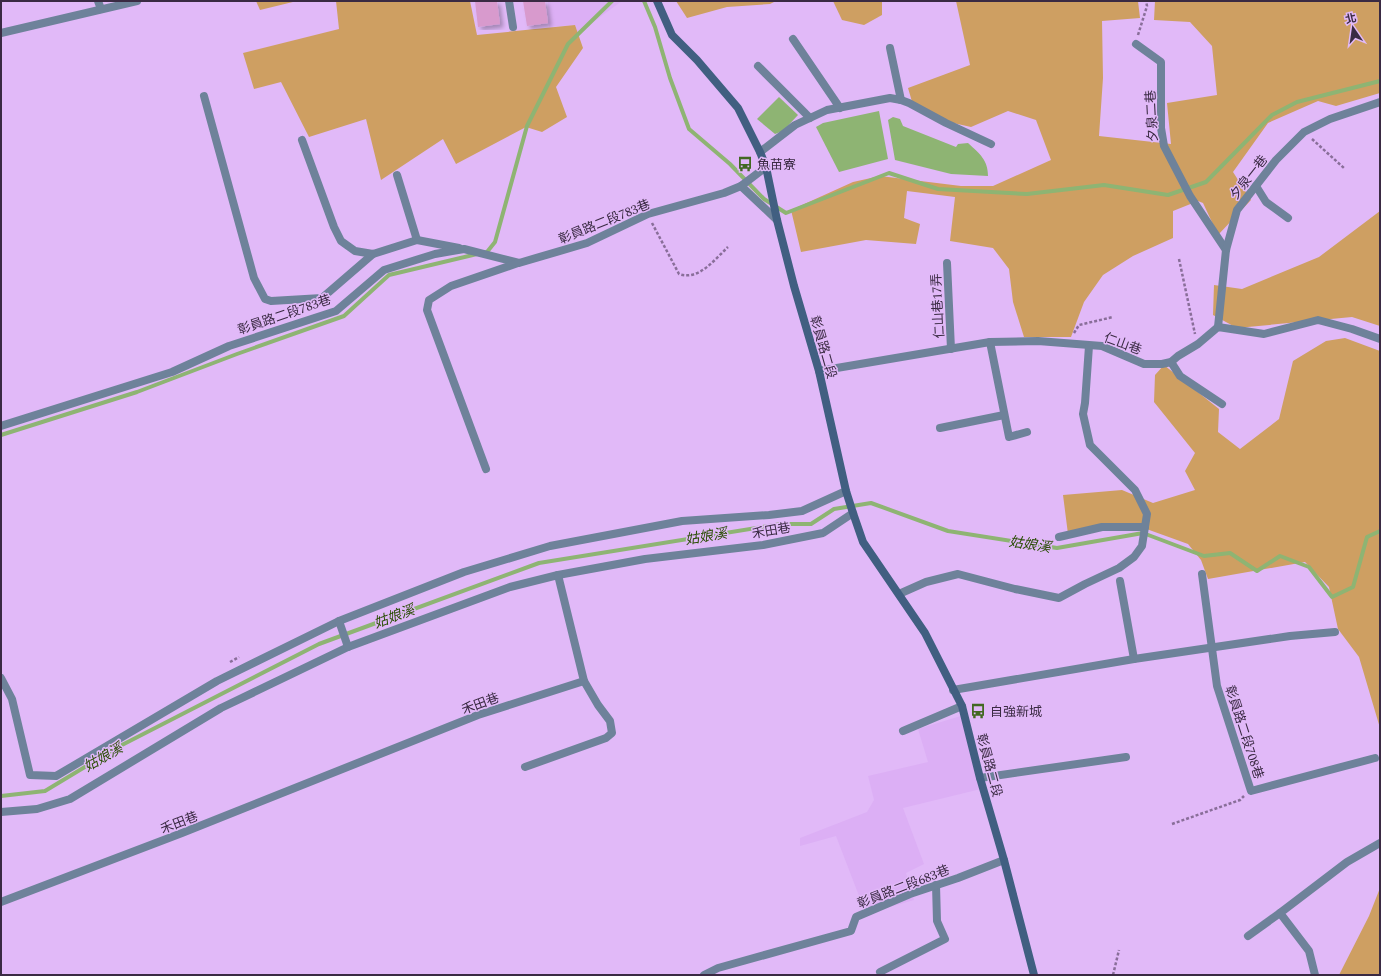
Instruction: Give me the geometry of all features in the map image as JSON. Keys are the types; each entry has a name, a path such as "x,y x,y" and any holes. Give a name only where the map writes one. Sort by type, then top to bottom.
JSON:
{"main road":[{"path":"657,1 672,35 697,60 738,108 766,167"},
{"name":"彰員路二段","path":"766,167 777,220 794,286 819,371 846,491 853,513 863,542 925,633 962,706 980,778 1004,860 1034,975"}],"street":[{"path":"1,33 100,5 137,1"},
{"path":"509,1 513,27"},
{"path":"792,39 840,108"},
{"name":"夕泉二巷","path":"1136,44 1161,62 1161,128 1164,146 1190,196 1226,250"},
{"path":"890,48 901,100"},
{"path":"758,66 810,118"},
{"path":"204,96 254,278 265,299 271,301 322,298 373,254 417,240 464,249"},
{"path":"760,152 796,125 827,110 890,98 901,100 991,144"},
{"name":"夕泉一巷","path":"1218,327 1226,250 1237,210 1276,160 1304,132 1330,119 1380,102"},
{"path":"302,140 334,227 341,241 355,251 373,254"},
{"name":"彰員路二段783巷","path":"1,426 172,372 229,346 336,311 384,270 436,254 464,249 519,263 587,243 648,214 724,193 741,186 766,167"},
{"path":"396,175 417,240"},
{"path":"741,186 777,220"},
{"path":"1256,186 1266,202 1288,218"},
{"path":"486,469 427,310 429,300 451,286 519,263"},
{"name":"仁山巷17弄","path":"947,263 951,348"},
{"path":"1218,327 1264,334 1318,320 1352,329 1380,339"},
{"name":"仁山巷","path":"819,371 990,342 1038,341 1069,342 1089,346 1102,346 1144,364 1162,364 1171,362 1198,344 1218,327"},
{"path":"990,342 1009,437 1027,432"},
{"path":"899,594 926,582 958,574 1059,598 1119,568 1134,557 1142,546 1147,514 1135,490 1090,445 1083,414 1089,346"},
{"path":"1171,362 1180,376 1222,404"},
{"path":"940,428 1004,415"},
{"path":"1,678 12,699 30,775 56,776 217,681 339,621 464,572 550,546 682,521 769,515 802,511 846,491"},
{"name":"禾田巷","path":"1,812 37,809 70,799 221,708 348,647 510,587 558,575 645,559 763,545 823,533 853,513"},
{"path":"1059,537 1102,527 1145,527"},
{"name":"彰員路二段708巷","path":"1202,574 1217,686 1251,791 1375,758"},
{"path":"525,768 606,738 612,733 610,721 598,705 584,681 558,575"},
{"path":"1120,581 1134,659"},
{"path":"339,621 348,647"},
{"path":"953,690 1134,659 1290,636 1335,632"},
{"name":"禾田巷","path":"1,902 197,828 478,715 584,681"},
{"path":"903,731 962,706"},
{"path":"980,778 1126,757"},
{"path":"1248,936 1346,862 1380,843"},
{"name":"彰員路二段683巷","path":"704,975 718,968 851,931 856,917 910,894 958,878 1004,860"},
{"path":"880,972 945,939 937,921 936,885"},
{"path":"1280,913 1309,951 1315,975"}],"path":[{"path":"1136,44 1147,6 1146,1"},
{"path":"1304,132 1345,169"},
{"path":"648,214 679,274 686,276 703,271 728,247"},
{"path":"1179,259 1198,344"},
{"path":"1069,342 1079,325 1113,316"},
{"path":"1172,824 1240,800 1251,791"},
{"path":"1113,975 1119,950"}],"shaded area":[{"path":"256,1 297,1 260,10"},
{"path":"336,1 470,1 477,35 575,25 583,48 556,87 567,117 542,132 526,127 456,164 443,139 381,180 366,119 309,137 281,82 254,89 243,53 339,29"},
{"path":"548,1 622,1 578,33 575,25 549,27"},
{"path":"676,1 776,1 770,4 727,7 687,18"},
{"path":"833,1 882,1 882,15 864,25 842,20"},
{"path":"956,1 1138,1 1140,18 1102,21 1103,78 1099,136 1171,144 1167,103 1217,95 1212,46 1190,22 1154,20 1155,1 1380,1 1380,93 1336,106 1318,101 1268,123 1233,172 1251,200 1218,235 1203,203 1198,201 1173,211 1173,238 1133,256 1103,275 1084,302 1071,337 1024,337 1013,302 1009,269 993,248 950,241 955,197 907,191 904,218 920,224 916,244 866,240 801,252 791,210 853,182 880,176 961,186 993,186 1051,160 1036,120 1008,111 971,127 940,120 913,105 908,88 970,65"},
{"path":"779,97 798,115 783,131 775,134 757,119"},
{"path":"879,111 888,159 839,172 816,127 823,123"},
{"path":"893,117 900,119 903,126 956,147 958,144 968,143 985,161 988,176 951,174 895,160 888,120"},
{"path":"1380,211 1380,326 1352,317 1237,328 1213,315 1214,285 1242,289 1319,257"},
{"path":"1345,338 1380,351 1380,728 1359,657 1338,629 1329,587 1305,562 1208,579 1201,560 1188,544 1141,527 1068,534 1063,495 1122,490 1153,503 1195,490 1185,471 1195,453 1154,402 1155,375 1164,365 1219,409 1218,432 1240,449 1279,419 1293,361 1326,341"},
{"path":"964,715 985,788 903,808 924,864 906,873 914,900 866,914 836,836 800,846 800,838 867,812 874,800 868,776 928,762 918,729"},
{"path":"1380,888 1380,975 1339,975 1369,916"}],"building":[{"path":"475,1 497,1 500,24 478,27"},
{"path":"523,1 545,1 548,23 527,26"}],"waterway":[{"path":"484,253 487,252 495,242 527,126 568,44 612,1"},
{"path":"644,1 655,27 670,78 689,129 730,164 764,199 786,213 889,173 938,189 1027,194 1104,185 1168,195 1206,182 1272,115 1297,102 1380,81"},
{"path":"1,435 137,392 237,354 344,316 389,275 477,254"},
{"name":"姑娘溪","path":"1,796 45,791 118,747 319,644 539,563 781,524 811,524 834,509 871,503 948,531 1057,548 1143,533 1204,556 1230,553 1257,571 1280,556 1309,567 1332,597 1353,587 1367,537 1380,531"}],"place":[{"name":"魚苗寮","path":"745,164"},
{"name":"自強新城","path":"978,711"}]}
